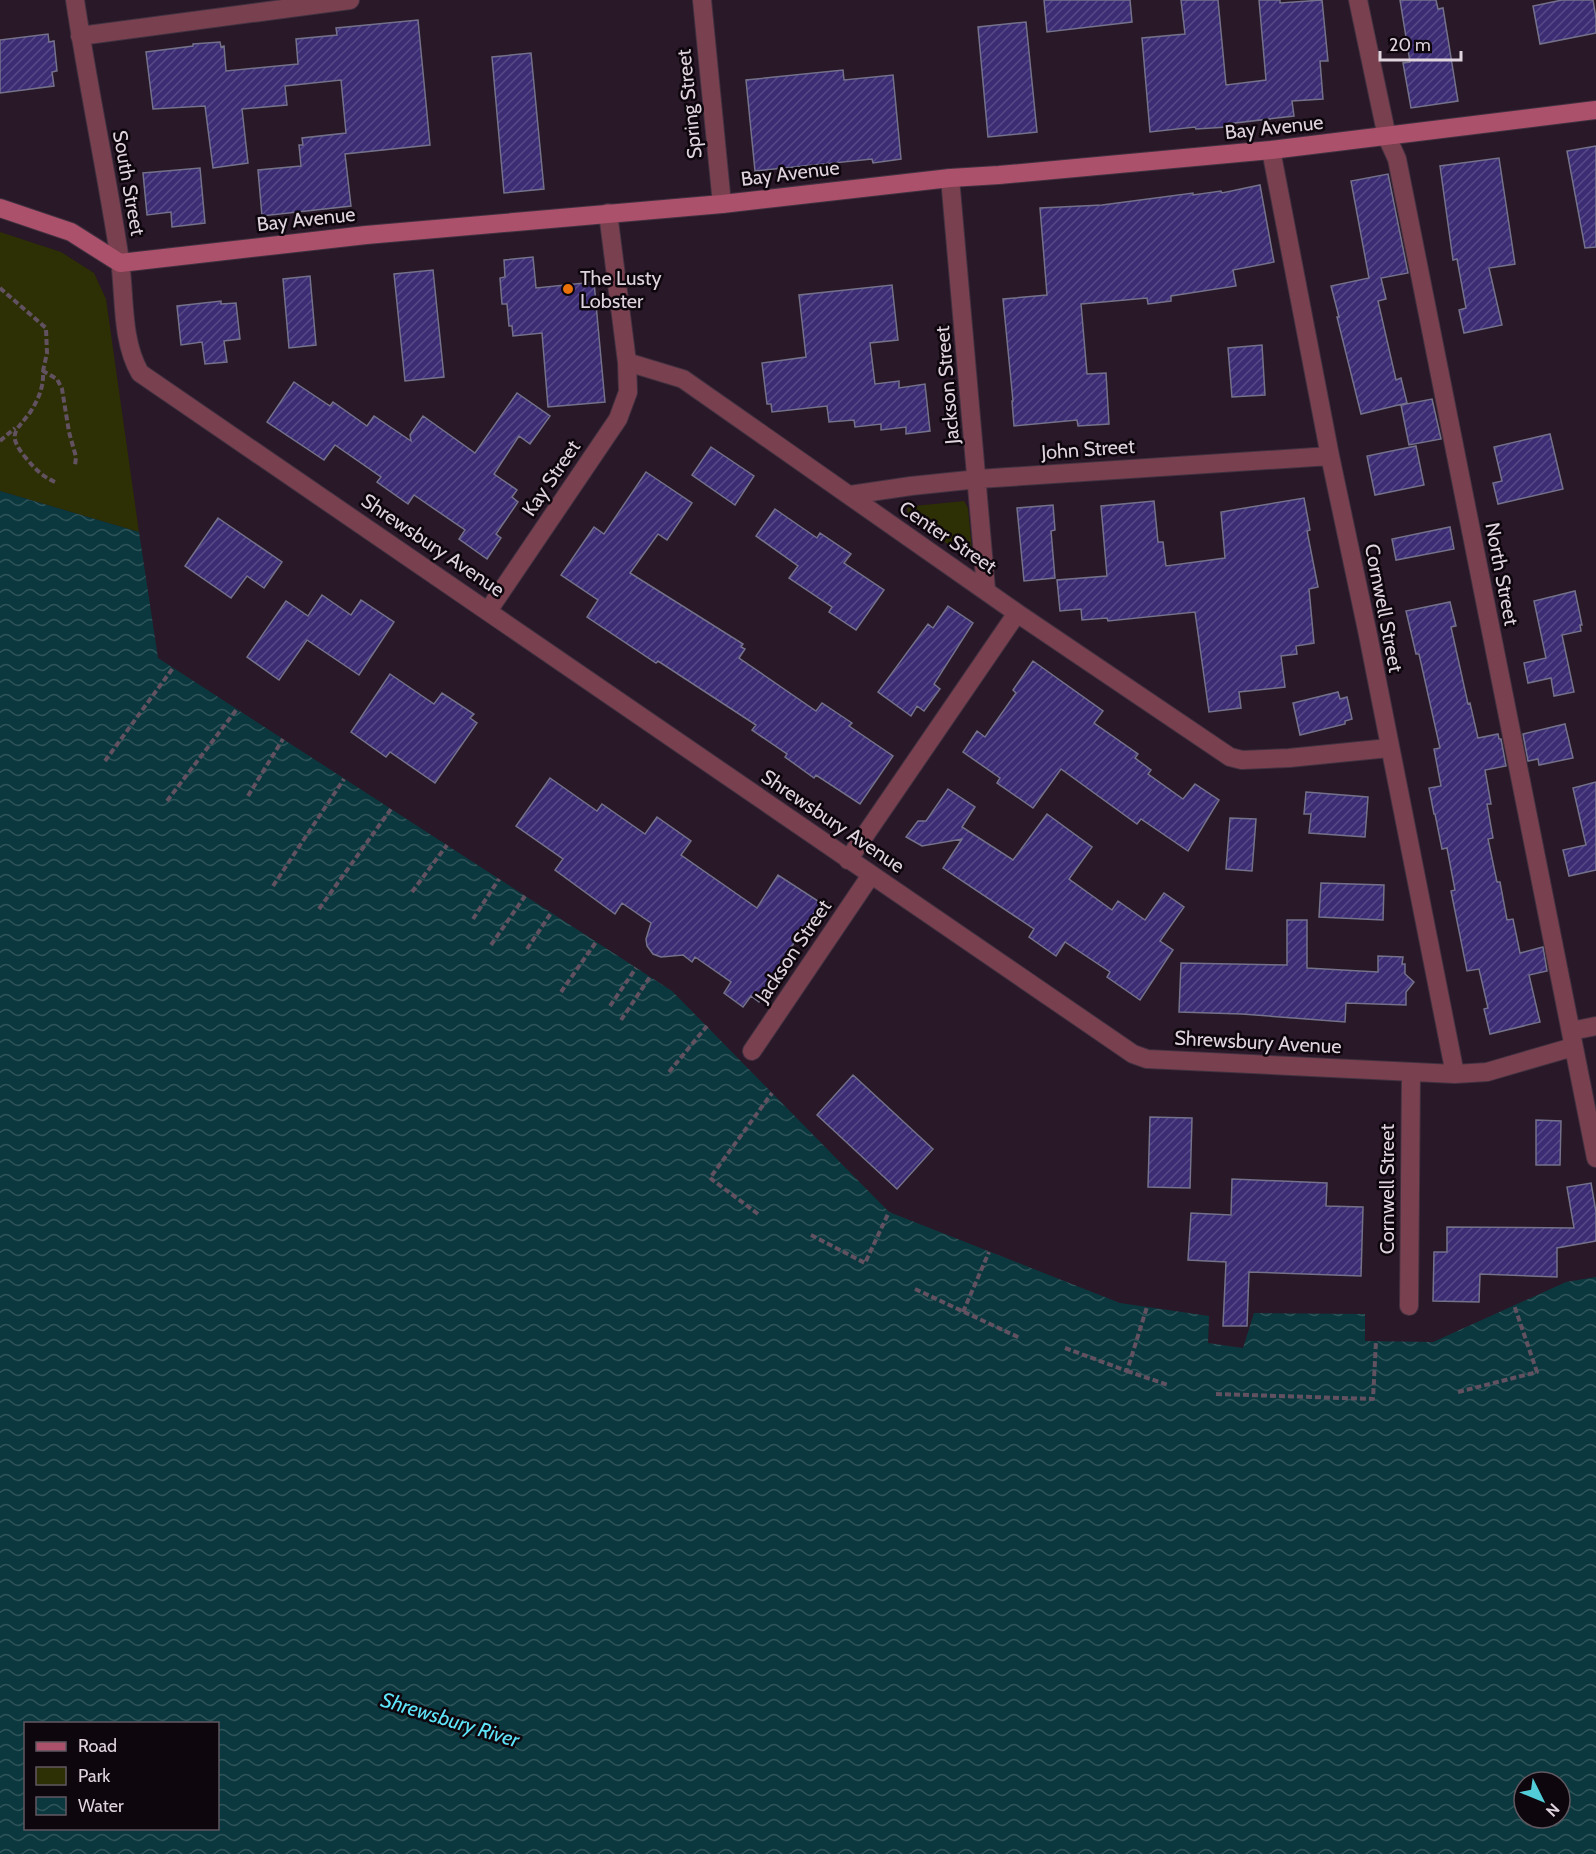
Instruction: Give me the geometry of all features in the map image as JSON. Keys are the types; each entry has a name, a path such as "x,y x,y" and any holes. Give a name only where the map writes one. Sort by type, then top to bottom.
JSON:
{"street":[{"name":"South Street","path":"75,0 120,263 129,340 135,364 140,373"},
{"path":"80,36 350,0"},
{"name":"Spring Street","path":"702,0 722,204"},
{"name":"North Street","path":"1358,0 1387,137 1396,159 1596,1158"},
{"name":"Bay Avenue","path":"120,263 366,235 722,204 950,177 999,176 1271,150 1596,110"},
{"name":"Cornwell Street","path":"1271,150 1330,456 1455,1074"},
{"name":"Jackson Street","path":"950,177 986,589"},
{"path":"0,208 71,232 120,263"},
{"path":"608,213 627,362"},
{"name":"Center Street","path":"627,362 683,379 908,538 986,589 1017,613 1230,758 1242,760 1289,758 1389,748"},
{"name":"Kay Street","path":"488,611 618,418 628,392 627,362"},
{"name":"Shrewsbury Avenue","path":"140,373 1133,1054 1147,1059 1455,1074 1486,1072 1572,1039 1596,1026"},
{"name":"John Street","path":"850,495 978,479 1330,456"},
{"path":"848,860 1017,613"},
{"name":"Jackson Street","path":"752,1051 871,874"},
{"name":"Cornwell Street","path":"1409,1306 1411,1073"}],"path":[{"path":"0,288 46,328 47,353 43,371 44,385 31,412 0,441"},
{"path":"43,371 57,379 62,389 69,432 76,457 75,466"},
{"path":"17,426 14,438 22,453 44,477 55,482"},
{"path":"105,761 173,668"},
{"path":"167,801 237,710"},
{"path":"248,796 283,739"},
{"path":"273,886 344,779"},
{"path":"318,909 391,809"},
{"path":"412,892 447,845"},
{"path":"473,919 499,879"},
{"path":"491,945 525,896"},
{"path":"526,949 551,913"},
{"path":"561,992 597,942"},
{"path":"610,1006 636,968"},
{"path":"621,1020 650,977"},
{"path":"669,1072 707,1026"},
{"path":"758,1214 710,1178 772,1093"},
{"path":"811,1235 866,1263 889,1212"},
{"path":"963,1312 989,1252"},
{"path":"915,1289 1020,1338"},
{"path":"1458,1392 1537,1372 1514,1305"},
{"path":"1127,1371 1147,1308"},
{"path":"1216,1394 1373,1399 1376,1341"},
{"path":"1065,1348 1168,1385"}],"green space":[{"path":"0,232 61,252 94,273 106,299 139,532 0,491"},
{"path":"964,501 968,508 972,550 968,554 960,553 908,516 907,508 914,506"}],"water":[{"name":"Shrewsbury River","path":"0,491 139,532 158,658 672,991 889,1212 1120,1303 1209,1316 1208,1343 1243,1348 1254,1313 1365,1314 1365,1341 1433,1342 1566,1282 1596,1277 1596,1854 0,1854"}],"building":[{"path":"1044,0 1130,0 1132,22 1047,32"},
{"path":"1181,0 1218,0 1226,85 1266,80 1259,0 1280,0 1280,3 1322,0 1328,61 1320,61 1323,99 1292,101 1294,116 1227,124 1227,127 1196,129 1195,127 1150,132 1142,38 1185,34"},
{"path":"1400,0 1436,0 1438,9 1443,8 1458,101 1411,108 1403,63 1410,62"},
{"path":"1562,0 1593,0 1596,33 1540,44 1533,6"},
{"path":"418,20 430,145 345,154 351,206 262,216 258,170 301,166 299,145 303,145 302,138 346,133 341,80 285,86 287,105 242,109 248,163 213,168 205,106 153,109 146,52 220,42 221,47 224,46 226,71 298,64 296,39 337,35 336,28"},
{"path":"1026,22 1037,132 988,137 978,27"},
{"path":"48,34 49,42 54,41 57,71 52,72 54,86 0,93 0,40"},
{"path":"531,53 544,189 504,193 492,57"},
{"path":"843,70 844,80 893,75 901,159 873,163 872,159 755,171 746,80"},
{"path":"1596,146 1596,247 1585,248 1567,151"},
{"path":"1499,158 1515,264 1489,268 1502,325 1464,333 1459,310 1466,308 1457,259 1453,260 1440,166"},
{"path":"200,168 205,223 172,227 171,212 147,215 143,173"},
{"path":"1388,174 1408,273 1381,278 1386,299 1378,301 1396,380 1401,378 1407,403 1361,414 1331,286 1369,278 1351,181"},
{"path":"1260,185 1274,262 1233,270 1236,286 1171,296 1171,301 1148,304 1147,298 1081,304 1087,374 1106,373 1109,424 1078,426 1077,420 1014,426 1003,299 1047,295 1040,208 1102,205 1193,193 1193,195 1221,191 1222,193"},
{"path":"533,257 536,288 594,282 605,402 548,407 542,333 513,336 512,326 509,326 507,304 502,304 500,278 505,277 504,260"},
{"path":"433,270 444,377 405,381 394,274"},
{"path":"310,276 316,345 289,348 283,279"},
{"path":"892,285 898,340 870,343 875,384 899,381 899,388 925,384 930,431 906,434 906,427 881,430 881,424 855,427 854,420 829,422 827,406 772,412 771,404 767,404 762,363 806,357 799,295"},
{"path":"221,301 221,304 236,303 240,339 224,341 227,362 205,364 202,342 181,345 177,306"},
{"path":"1262,345 1265,395 1232,397 1228,348"},
{"path":"294,382 330,406 333,402 367,426 374,416 411,441 410,435 423,416 475,453 517,393 550,416 530,444 519,436 494,474 517,490 512,497 518,502 496,534 501,538 487,559 459,539 465,530 414,495 408,504 377,482 381,477 335,445 324,460 267,422"},
{"path":"1432,399 1441,439 1409,445 1401,405"},
{"path":"1550,434 1563,489 1498,504 1493,483 1502,481 1494,447"},
{"path":"1416,446 1424,485 1375,495 1367,456"},
{"path":"711,447 754,476 735,505 692,475"},
{"path":"646,472 692,503 667,540 658,534 630,573 743,644 741,647 745,649 739,658 816,711 822,703 852,723 849,726 893,756 860,804 816,775 814,778 785,757 787,754 752,730 756,725 587,617 598,600 561,575 594,527 604,534"},
{"path":"1304,498 1310,530 1307,531 1318,587 1309,589 1314,643 1296,646 1297,654 1281,656 1285,687 1239,692 1241,708 1209,712 1195,612 1108,621 1107,618 1082,620 1081,609 1060,611 1057,580 1107,576 1101,506 1154,501 1158,542 1163,542 1166,566 1225,558 1221,512"},
{"path":"1053,505 1055,530 1051,531 1055,578 1024,581 1017,508"},
{"path":"775,509 817,538 820,533 851,554 844,563 884,590 856,630 829,612 832,607 789,578 798,566 756,536"},
{"path":"218,518 282,562 264,588 247,576 231,598 185,566"},
{"path":"1450,527 1454,549 1396,560 1392,539"},
{"path":"1575,591 1582,625 1580,625 1581,631 1562,635 1574,692 1554,696 1551,678 1528,683 1524,663 1546,658 1534,601"},
{"path":"322,595 351,615 361,600 394,622 359,675 307,640 279,680 247,657 286,601 308,616"},
{"path":"1450,602 1456,626 1451,627 1478,738 1498,734 1506,766 1485,770 1491,804 1487,804 1493,838 1488,839 1497,882 1500,882 1507,920 1513,919 1520,953 1543,947 1547,971 1529,975 1540,1022 1490,1034 1484,1009 1488,1008 1479,969 1467,971 1451,891 1455,890 1447,848 1442,849 1434,814 1429,788 1441,786 1434,749 1440,748 1419,654 1416,654 1406,611"},
{"path":"948,606 973,623 934,684 940,689 924,711 917,706 911,716 878,692 928,624 933,628"},
{"path":"1033,661 1103,711 1094,723 1138,754 1135,758 1151,770 1148,774 1183,799 1195,784 1219,800 1188,851 1141,819 1137,824 1061,769 1033,808 997,783 1000,778 963,752 977,731 985,737 1016,693 1013,690"},
{"path":"390,674 434,704 442,693 474,714 470,718 477,723 435,783 390,752 386,757 351,732"},
{"path":"1338,692 1340,699 1347,697 1352,719 1345,721 1345,724 1300,735 1293,703"},
{"path":"1565,724 1573,758 1539,765 1538,759 1528,761 1523,734"},
{"path":"550,778 597,811 602,804 645,834 657,817 691,841 681,855 757,908 778,875 821,903 786,955 790,958 759,1002 751,996 743,1007 724,993 731,982 695,957 692,962 683,955 661,957 653,954 647,946 646,939 651,923 622,903 615,914 555,870 563,859 516,826"},
{"path":"1596,782 1596,870 1569,876 1563,850 1586,845 1573,788"},
{"path":"948,789 975,807 962,827 1013,860 1047,814 1092,847 1069,879 1112,910 1118,901 1145,920 1164,893 1184,907 1160,941 1173,950 1140,1000 1107,977 1110,972 1065,942 1056,956 1029,937 1034,929 943,868 962,839 922,846 906,837 918,821 926,821"},
{"path":"1306,792 1368,797 1365,837 1309,833 1311,814 1304,814"},
{"path":"1230,818 1256,819 1252,871 1226,869"},
{"path":"1321,883 1384,885 1383,920 1319,917"},
{"path":"1287,920 1307,920 1307,968 1378,972 1378,956 1403,957 1402,964 1405,964 1405,974 1414,982 1406,992 1406,1005 1346,1003 1345,1022 1179,1012 1181,963 1287,965"},
{"path":"853,1075 933,1149 897,1189 817,1115"},
{"path":"1150,1117 1192,1118 1190,1188 1148,1187"},
{"path":"1536,1120 1561,1121 1560,1165 1536,1165"},
{"path":"1232,1179 1327,1183 1326,1206 1363,1207 1361,1276 1249,1272 1247,1326 1223,1326 1226,1262 1188,1260 1191,1213 1231,1215"},
{"path":"1591,1183 1596,1212 1596,1241 1557,1248 1557,1277 1480,1274 1479,1302 1433,1301 1434,1252 1447,1252 1447,1227 1574,1228 1567,1187"}],"place":[{"name":"The Lusty Lobster","path":"568,289"}]}
